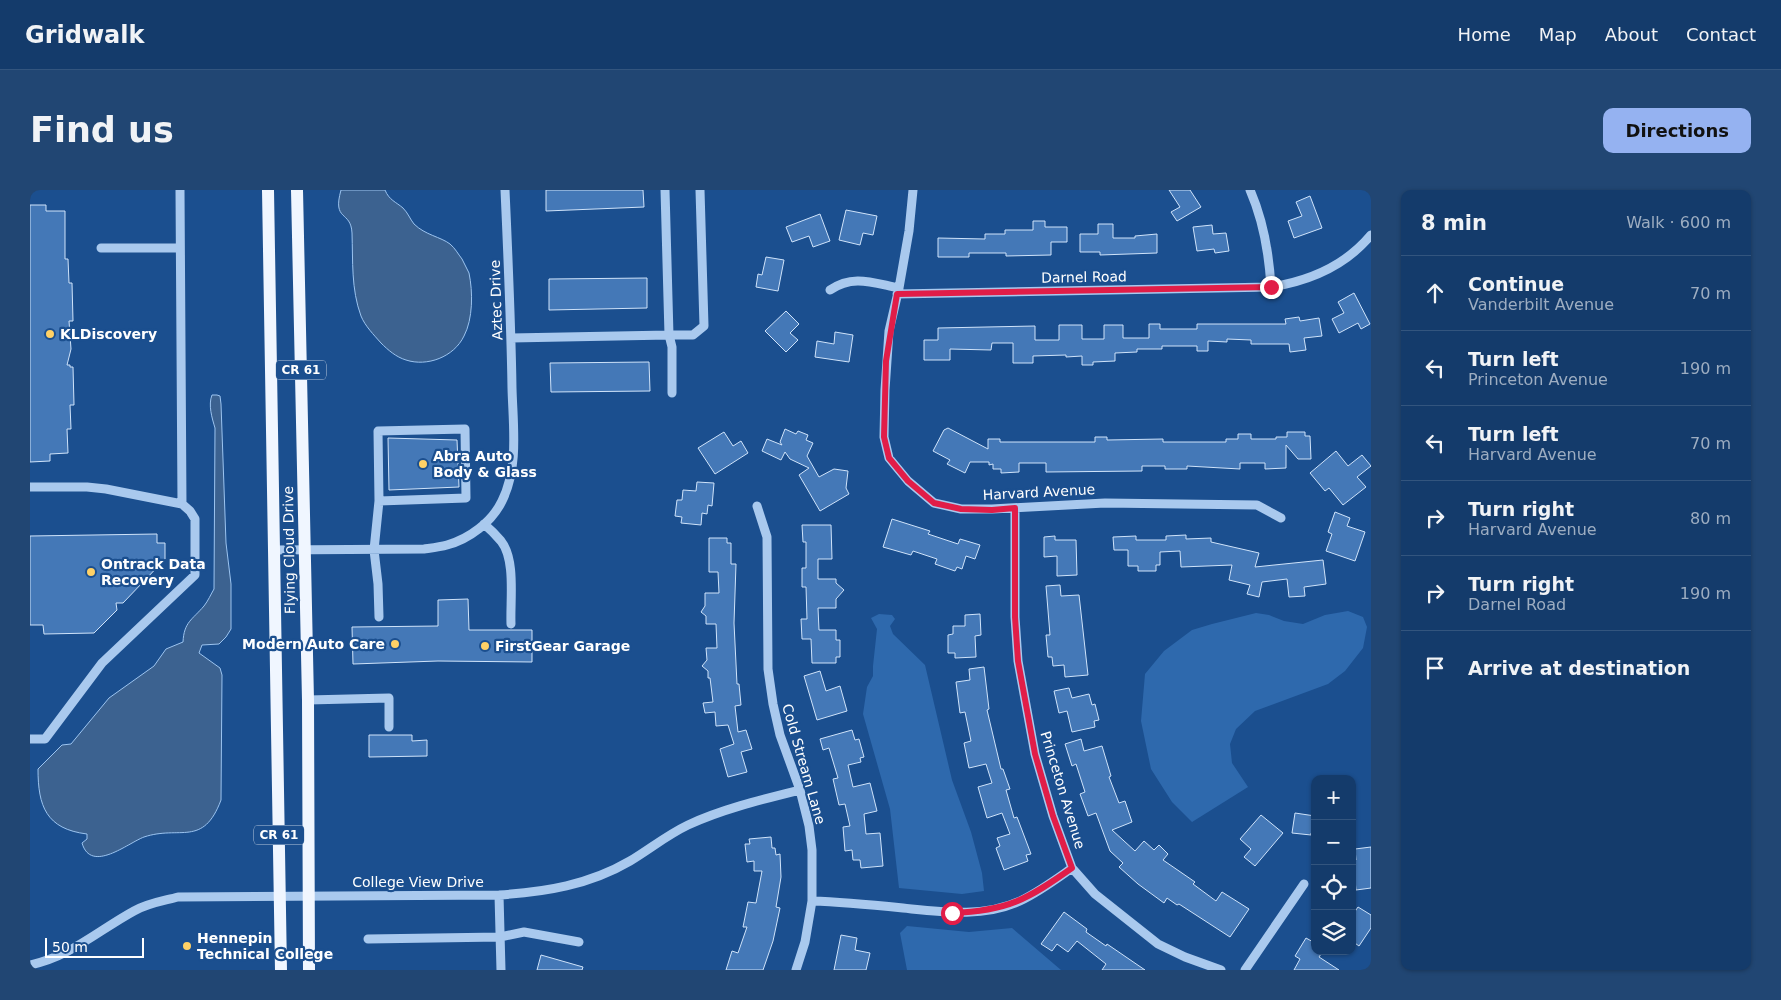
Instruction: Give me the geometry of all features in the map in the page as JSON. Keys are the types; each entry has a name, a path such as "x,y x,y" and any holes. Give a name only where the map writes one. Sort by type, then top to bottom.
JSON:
{"main road":[{"name":"Flying Cloud Drive","path":"268,190 281,970"},
{"name":"Flying Cloud Drive","path":"297,190 308,700 309,970"}],"street":[{"path":"180,190 182,504"},
{"name":"Aztec Drive","path":"274,550 424,549 447,545 469,536 484,524 502,503 510,481 514,457 505,190"},
{"path":"665,190 669,335 672,348 672,392"},
{"path":"511,338 693,334 704,326 700,190"},
{"path":"898,291 913,190"},
{"path":"1250,190 1259,212 1266,240 1271,287"},
{"name":"Darnel Road","path":"830,290 849,280 898,291 1271,287 1286,285 1316,275 1342,261 1371,235"},
{"path":"101,248 180,248"},
{"name":"Harvard Avenue","path":"898,291 886,361 884,437 889,458 908,481 934,503 961,509 992,510 1105,503 1258,505 1281,518"},
{"path":"379,501 466,498 465,430 378,430 379,501 374,550 379,617"},
{"path":"30,487 106,489 182,504 195,519 195,575 102,663 45,739 30,739"},
{"name":"Cold Stream Lane","path":"757,506 768,537 768,670 773,704 780,734 800,790 809,826 812,850 812,900 805,942 796,970"},
{"name":"Princeton Avenue","path":"1015,508 1015,617 1018,661 1035,754 1053,816 1072,868 1095,894 1158,944 1185,957 1221,970"},
{"path":"484,524 501,541 508,553 511,624"},
{"path":"308,700 390,698 390,727"},
{"name":"College View Drive","path":"30,965 67,953 134,911 154,902 178,897 499,896 540,892 579,884 606,874 688,825 713,815 800,790"},
{"path":"812,900 952,913 976,912 1019,902 1040,891 1072,868"},
{"path":"1245,970 1304,884"},
{"path":"499,896 501,970"},
{"path":"368,938 500,937 524,932 579,942"}],"shaded area":[{"path":"341,190 385,190 391,199 405,210 414,224 423,231 450,244 462,259 469,273 472,297 471,314 464,336 454,350 447,355 423,362 402,359 384,346 365,323 358,306 354,285 351,226 349,221 340,212 339,207"},
{"path":"212,395 220,396 221,404 226,543 231,584 231,629 219,644 202,645 199,653 220,668 222,675 221,800 214,815 198,830 144,837 110,854 93,856 87,852 82,843 87,839 87,834 62,827 47,814 40,794 38,769 62,745 71,744 109,698 154,666 166,649 183,642 187,626 205,604 214,589 215,428 210,407"},
{"path":"1348,611 1363,617 1367,627 1363,648 1345,671 1328,684 1255,711 1236,729 1230,744 1232,763 1248,787 1192,822 1172,802 1151,769 1141,721 1145,674 1164,651 1192,630 1256,613 1303,624 1325,615"},
{"path":"879,614 892,615 895,619 890,626 893,634 925,665 952,780 971,832 982,873 984,891 962,894 899,888 890,809 863,714 867,687 873,676 877,629 871,618"},
{"path":"907,926 969,932 1012,928 1061,970 907,970 900,933"}],"building":[{"path":"546,190 643,190 644,207 546,211"},
{"path":"1169,190 1190,190 1201,207 1177,221 1171,212 1180,207"},
{"path":"1310,196 1322,228 1294,238 1288,221 1302,216 1296,202"},
{"name":"KLDiscovery","path":"30,205 46,205 46,211 65,211 65,259 68,259 69,283 72,283 73,321 69,321 71,349 67,365 73,367 74,405 70,405 71,429 67,429 68,453 50,454 50,461 30,462"},
{"path":"846,210 877,216 873,235 863,233 860,245 839,240"},
{"path":"820,214 830,241 813,247 809,236 792,242 786,227"},
{"path":"1033,221 1045,221 1045,227 1067,227 1067,242 1051,242 1051,255 1006,256 1006,253 969,253 969,257 938,257 938,238 985,239 985,234 1005,234 1005,230 1033,230"},
{"path":"1098,224 1113,224 1113,238 1135,238 1135,236 1157,234 1157,253 1100,255 1100,252 1080,252 1080,234 1098,234"},
{"path":"1212,225 1213,234 1226,233 1229,251 1215,253 1214,249 1197,251 1193,227"},
{"path":"766,257 784,260 778,291 756,287 758,274 762,275"},
{"path":"647,278 647,308 549,310 549,279"},
{"path":"1354,293 1370,324 1361,329 1358,323 1339,333 1332,319 1344,313 1338,302"},
{"path":"786,311 799,324 790,333 798,340 786,352 765,331"},
{"path":"1299,317 1300,321 1319,318 1322,336 1304,338 1306,350 1290,352 1289,344 1251,344 1251,340 1227,339 1227,342 1208,341 1208,351 1197,351 1197,346 1162,346 1162,349 1137,349 1137,352 1115,353 1115,361 1093,362 1093,365 1082,365 1082,356 1066,357 1066,355 1033,356 1033,363 1013,363 1013,343 992,343 991,350 950,349 950,360 924,360 924,340 938,340 938,328 1035,326 1035,340 1059,340 1059,325 1082,325 1082,339 1104,339 1104,325 1123,325 1123,338 1149,338 1149,324 1160,324 1160,329 1197,329 1197,324 1286,324 1285,319"},
{"path":"835,332 853,335 849,362 815,357 817,341 834,344"},
{"path":"649,362 650,391 551,392 550,363"},
{"path":"948,428 988,449 988,439 1000,439 1000,442 1095,442 1095,437 1107,437 1107,440 1163,439 1163,442 1226,442 1226,439 1238,439 1238,434 1251,434 1251,439 1276,439 1276,437 1287,437 1287,432 1305,432 1305,436 1310,436 1311,459 1298,459 1286,445 1286,468 1265,469 1265,463 1240,463 1240,469 1187,466 1187,469 1165,469 1165,466 1142,466 1142,471 1046,472 1046,463 1019,463 1019,472 1001,473 1001,469 993,469 993,464 989,465 989,462 970,462 965,473 947,464 950,460 933,451 944,430"},
{"path":"785,429 796,434 798,431 808,435 806,440 813,443 807,456 819,477 834,469 848,471 846,488 849,494 820,511 799,475 809,468 790,459 785,452 781,460 762,451 767,439 782,445 780,442"},
{"path":"724,432 733,446 741,441 748,453 715,474 698,448"},
{"name":"Abra Auto Body & Glass","path":"388,438 457,440 459,487 389,490"},
{"path":"1336,451 1348,466 1362,455 1371,466 1357,477 1366,487 1343,505 1329,488 1325,491 1310,473"},
{"path":"697,482 714,483 712,506 708,505 707,514 702,513 701,525 681,523 682,517 675,516 677,500 682,500 683,490 696,491"},
{"path":"1335,512 1350,518 1347,526 1365,532 1355,561 1326,551 1332,534 1328,532"},
{"path":"892,519 930,531 928,534 958,544 960,539 980,545 975,559 966,556 962,569 957,567 955,571 935,564 937,559 913,551 911,555 883,547"},
{"path":"802,525 831,525 832,559 818,559 818,579 836,579 836,583 844,590 836,599 836,608 818,608 819,630 836,630 836,640 840,640 840,657 836,657 836,663 812,663 811,639 802,639 801,619 807,619 806,587 802,587 802,568 806,568 806,542 803,542"},
{"name":"Ontrack Data Recovery","path":"157,534 157,543 165,543 165,559 123,603 116,603 117,610 94,633 44,634 43,625 30,625 30,536"},
{"path":"1186,535 1186,539 1211,538 1211,542 1259,553 1255,567 1323,560 1326,584 1304,587 1305,596 1289,597 1287,579 1262,582 1259,597 1247,594 1250,585 1229,580 1232,565 1181,567 1180,551 1160,552 1160,565 1156,565 1156,571 1138,571 1138,566 1128,566 1128,550 1114,550 1113,537 1136,536 1136,540 1166,540 1166,536"},
{"path":"1055,536 1055,540 1076,540 1077,575 1057,576 1057,556 1044,557 1044,537"},
{"path":"709,538 727,538 727,543 731,543 731,564 736,564 734,623 737,684 739,684 741,705 735,706 738,732 746,730 752,749 741,752 747,772 728,777 720,749 734,744 728,725 716,726 715,712 705,713 703,703 713,702 708,671 702,666 707,660 706,648 717,648 716,624 706,624 706,616 701,612 705,606 705,593 719,593 718,572 709,572"},
{"path":"1060,585 1061,596 1079,595 1088,675 1065,677 1064,665 1053,666 1052,657 1048,657 1046,635 1050,635 1046,586"},
{"path":"468,599 469,630 532,630 532,662 438,661 353,664 352,627 438,626 438,600"},
{"path":"980,614 981,635 975,636 976,657 955,658 955,653 948,653 948,635 953,634 953,626 965,626 965,615"},
{"path":"984,667 989,709 987,710 1001,769 1003,769 1010,789 1006,790 1014,818 1017,817 1031,854 1026,855 1028,861 1004,870 996,848 1000,846 997,838 1010,834 1002,813 987,818 978,787 992,783 986,764 969,768 964,743 971,741 965,712 960,713 956,682 970,680 969,669"},
{"path":"820,671 826,691 840,686 847,711 817,720 804,676"},
{"path":"1069,688 1072,698 1089,694 1092,705 1095,704 1099,720 1094,721 1095,727 1072,732 1067,711 1059,713 1054,691"},
{"path":"852,730 855,740 859,739 864,757 860,758 861,762 848,765 853,787 870,783 877,811 864,814 866,834 880,833 883,866 861,868 860,860 853,860 852,850 845,851 843,827 850,826 845,804 839,805 833,779 838,778 829,748 823,750 820,739"},
{"path":"369,735 412,735 412,741 427,740 427,756 369,757"},
{"path":"1081,739 1084,751 1102,746 1111,776 1109,777 1119,803 1125,801 1132,822 1112,830 1135,851 1144,841 1154,850 1159,845 1168,854 1163,860 1195,882 1193,884 1216,901 1222,892 1249,909 1230,937 1179,904 1177,905 1167,898 1164,903 1119,867 1123,863 1110,851 1096,813 1088,816 1080,794 1085,792 1076,764 1072,766 1065,744"},
{"path":"1295,813 1311,815 1311,835 1292,833"},
{"path":"1261,815 1283,833 1255,866 1244,857 1251,849 1240,839"},
{"path":"771,837 772,848 775,848 776,855 780,854 781,877 776,907 780,908 773,941 763,970 726,970 732,951 738,953 747,927 743,927 748,902 756,903 762,871 754,871 754,861 747,862 745,844 750,844 749,839"},
{"path":"1371,847 1371,888 1356,890 1356,849"},
{"path":"1358,907 1371,915 1371,928 1359,946 1356,944 1356,910"},
{"path":"1064,912 1087,929 1086,932 1145,970 1102,970 1106,964 1077,941 1068,952 1057,944 1052,951 1041,944"},
{"path":"841,935 857,938 855,950 870,953 866,970 834,970"},
{"path":"1306,938 1311,941 1311,955 1320,955 1319,957 1339,970 1294,970 1300,959 1295,956"},
{"path":"541,955 583,967 582,970 537,970"}],"place":[{"name":"KLDiscovery","path":"50,334"},
{"name":"Abra Auto Body & Glass","path":"423,464"},
{"name":"Ontrack Data Recovery","path":"91,572"},
{"name":"Modern Auto Care","path":"395,644"},
{"name":"FirstGear Garage","path":"485,646"},
{"name":"Hennepin Technical College","path":"187,946"}],"route":[{"path":"952,913 976,912 1019,902 1040,891 1072,868 1053,816 1035,754 1018,661 1015,617 1015,508 992,510 961,509 934,503 908,481 889,458 884,437 886,361 897,294 1271,287"}]}
